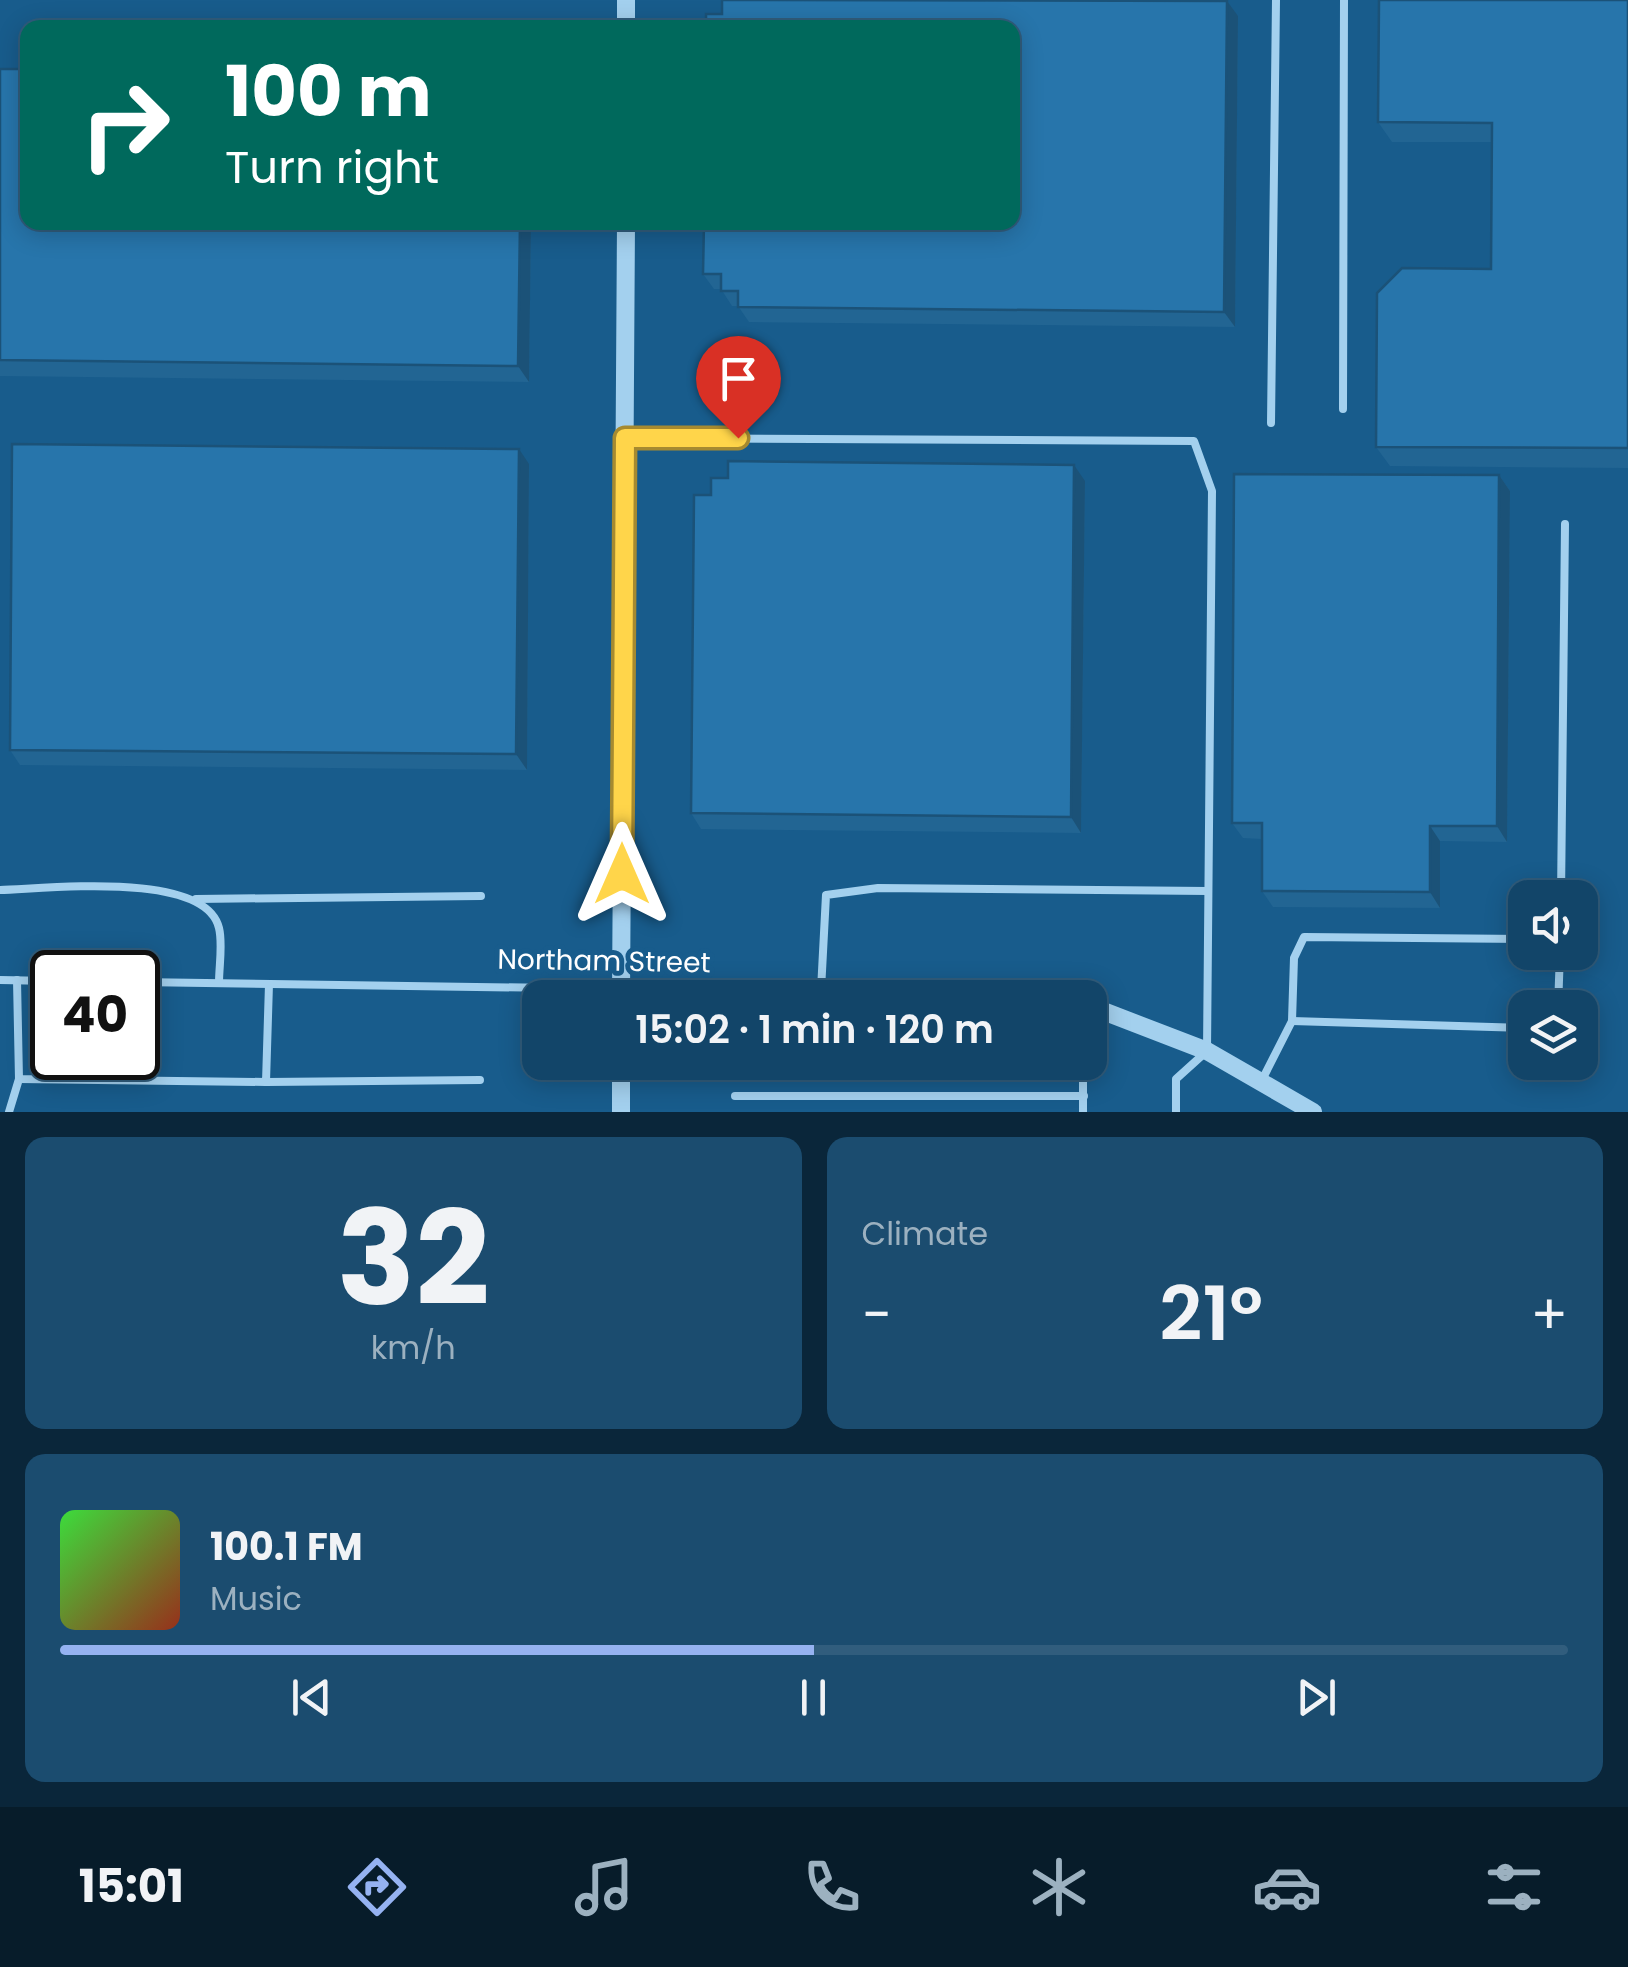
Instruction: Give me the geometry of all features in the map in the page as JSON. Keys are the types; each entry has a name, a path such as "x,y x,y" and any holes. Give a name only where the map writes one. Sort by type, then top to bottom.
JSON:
{"street":[{"path":"621,980 626,230"},
{"path":"1107,1016 1207,1051 1313,1112"},
{"path":"621,1080 621,1112"}],"lane":[{"path":"1271,423 1276,0"},
{"path":"1343,409 1344,0"},
{"path":"625,438 1194,441 1212,491 1207,1051 1176,1079 1176,1112"},
{"path":"1561,880 1565,524"},
{"path":"0,890 152,888 196,900 481,896"},
{"path":"822,980 826,895 878,888 1208,891"},
{"path":"196,900 219,926 220,983"},
{"path":"1261,1082 1292,1021 1294,958 1304,937 1508,939"},
{"path":"0,980 30,980"},
{"path":"8,1112 20,1079 18,980"},
{"name":"Northam Street","path":"160,982 522,990"},
{"path":"266,1082 268,984"},
{"path":"1292,1021 1508,1027"},
{"path":"20,1079 480,1080"},
{"path":"1084,1080 1084,1112"},
{"path":"735,1096 1084,1096"}],"building":[{"path":"722,0 1227,1 1224,312 738,307 738,291 721,291 721,274 703,274 704,230 1020,230 1020,20 706,20 706,14 722,14"},
{"path":"1379,0 1628,0 1628,448 1376,447 1377,293 1402,268 1491,269 1492,123 1378,122"},
{"path":"0,69 20,69 20,230 520,230 518,366 0,360"},
{"path":"12,444 519,449 516,754 10,750"},
{"path":"728,461 1074,465 1071,817 691,813 694,495 711,495 711,478 728,478"},
{"path":"1234,474 1499,475 1497,826 1430,826 1430,892 1262,891 1262,823 1232,823"}],"route":[{"path":"622,874 625,438 738,438"}]}
